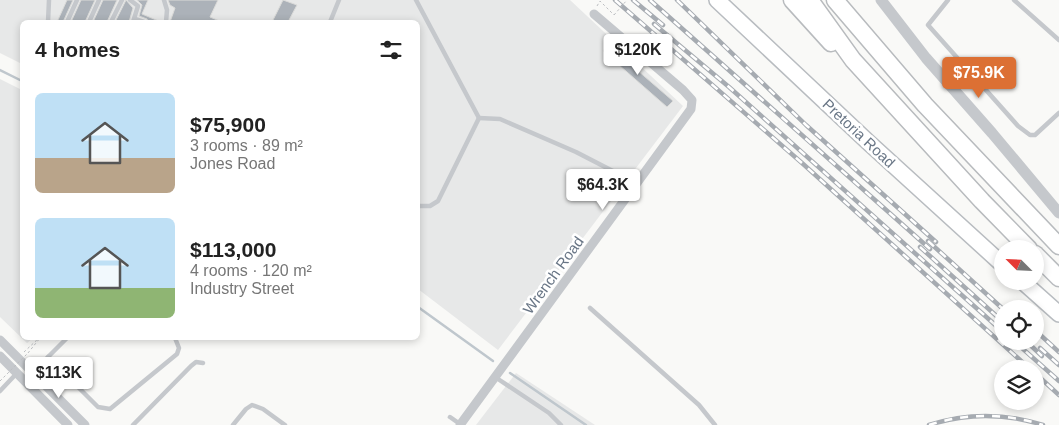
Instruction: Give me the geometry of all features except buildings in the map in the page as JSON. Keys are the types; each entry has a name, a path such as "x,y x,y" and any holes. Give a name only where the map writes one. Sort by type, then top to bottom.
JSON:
{"highway":[{"path":"792,0 828,41 853,60"},
{"path":"810,0 853,60 1020,240"},
{"path":"835,0 925,105 1059,246"},
{"path":"1044,263 1059,278"}],"main road":[{"name":"Pretoria Road","path":"718,0 882,155 994,257"},
{"path":"1032,290 1059,314"}],"street":[{"path":"881,0 926,58 1059,213"},
{"name":"Wrench Road","path":"460,425 690,113 692,100 683,90 594,14"},
{"path":"0,340 85,425"},
{"path":"0,356 68,425"}],"lane":[{"path":"48,20 49,0"},
{"path":"68,20 77,0"},
{"path":"90,20 99,0"},
{"path":"112,20 122,0"},
{"path":"130,0 138,6 134,20"},
{"path":"164,0 167,12 166,20"},
{"path":"331,20 339,0"},
{"path":"416,0 479,118"},
{"path":"948,0 928,25 1018,126 1030,135 1035,135 1059,113"},
{"path":"1014,0 1059,40"},
{"path":"479,118 500,119 576,152 638,184"},
{"path":"420,206 430,206 438,201 479,118"},
{"path":"590,308 699,405 715,425"},
{"path":"24,381 65,340"},
{"path":"48,357 98,407 110,408 177,354 179,348 176,340"},
{"path":"133,425 191,366 196,362 203,363"},
{"path":"0,391 17,373"},
{"path":"495,377 549,413 561,425"},
{"path":"233,425 246,409 252,405 262,409 284,425"},
{"path":"450,418 460,425"}],"path":[{"path":"602,3 614,15 627,0"},
{"path":"18,358 37,340"},
{"path":"0,381 40,340"}],"shaded area":[{"path":"0,0 570,0 683,106 498,350 420,291 420,20 20,20 20,63 0,53"},
{"path":"0,79 20,89 20,336 0,317"},
{"path":"516,373 595,425 476,425"}],"waterway":[{"path":"0,70 20,80"},
{"path":"420,308 493,361"},
{"path":"510,373 586,425"}],"railway":[{"path":"615,0 802,163 1020,360"},
{"path":"633,0 663,25"},
{"path":"650,0 930,249"},
{"path":"677,0 806,125 936,242"},
{"path":"654,24 729,87 994,324"},
{"path":"928,241 994,301"},
{"path":"920,247 994,314"},
{"path":"1044,338 1059,352"},
{"path":"1024,350 1059,381"},
{"path":"1036,350 1042,356"},
{"path":"1042,350 1059,365"},
{"path":"1044,381 1059,395"},
{"path":"929,425 957,418 986,416 1014,418 1043,425"}]}
